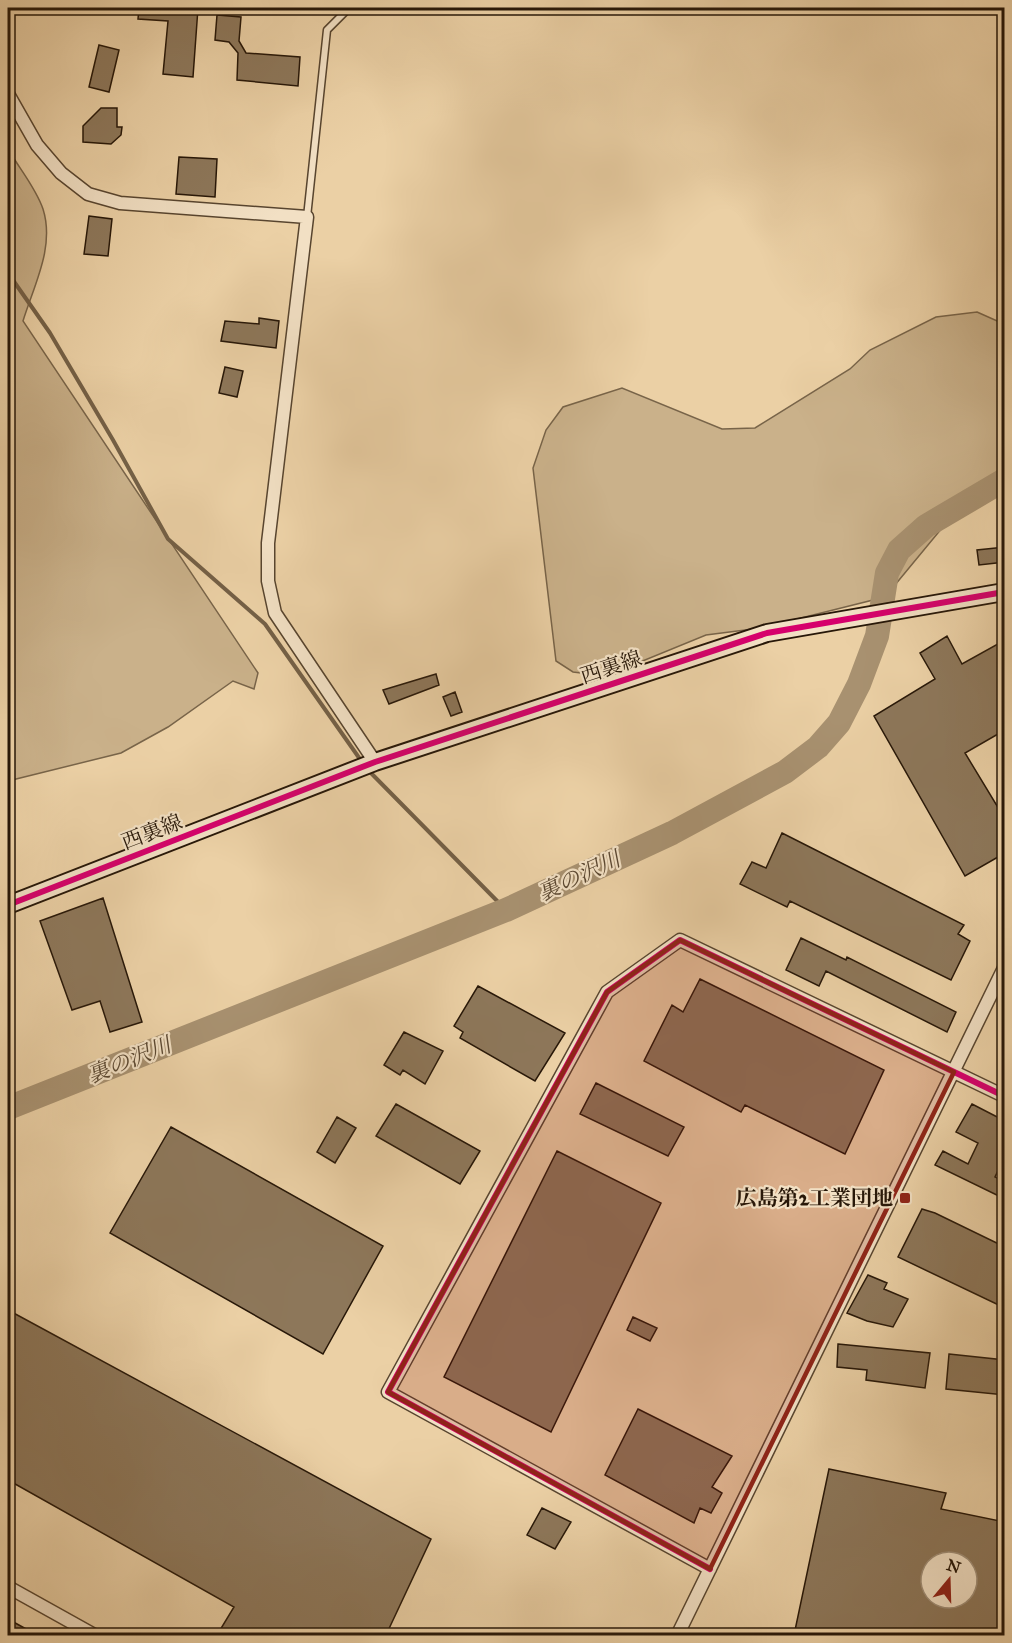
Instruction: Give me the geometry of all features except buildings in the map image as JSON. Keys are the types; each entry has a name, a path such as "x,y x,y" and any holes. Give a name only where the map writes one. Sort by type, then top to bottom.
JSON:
{"street":[{"path":"8,94 37,145 61,173 88,194 120,202 308,217 268,543 268,581 275,613 375,762"},
{"name":"西裏線","path":"8,905 375,762 766,633 1005,592"},
{"path":"710,1569 388,1392 607,992 680,940 1005,1096"},
{"path":"677,1635 1005,968"},
{"path":"8,1587 96,1635"}],"lane":[{"path":"308,217 327,30 349,8"}],"highlighted area":[{"path":"680,940 954,1072 710,1569 388,1392 607,992"}],"shaded area":[{"path":"8,149 36,193 46,223 42,266 23,321 258,673 254,689 233,681 168,727 121,753 8,781"},
{"path":"977,312 1004,324 1004,483 942,528 885,597 761,628 706,635 606,676 573,672 556,661 533,468 546,430 563,407 622,388 722,429 755,428 850,369 870,350 936,317"}],"waterway":[{"path":"8,273 50,333 168,539 265,624 362,762"},
{"name":"裏の沢川","path":"8,1108 506,910 672,833 785,772 818,747 839,723 859,684 877,636 887,573 899,550 926,526 1004,480"},
{"path":"368,770 506,910"}],"cycle path":[{"path":"8,905 375,762 767,633 1004,592"},
{"path":"710,1569 388,1392 607,992 680,940 1004,1096"}],"place":[{"name":"広島第2工業団地","path":"905,1198"}]}
